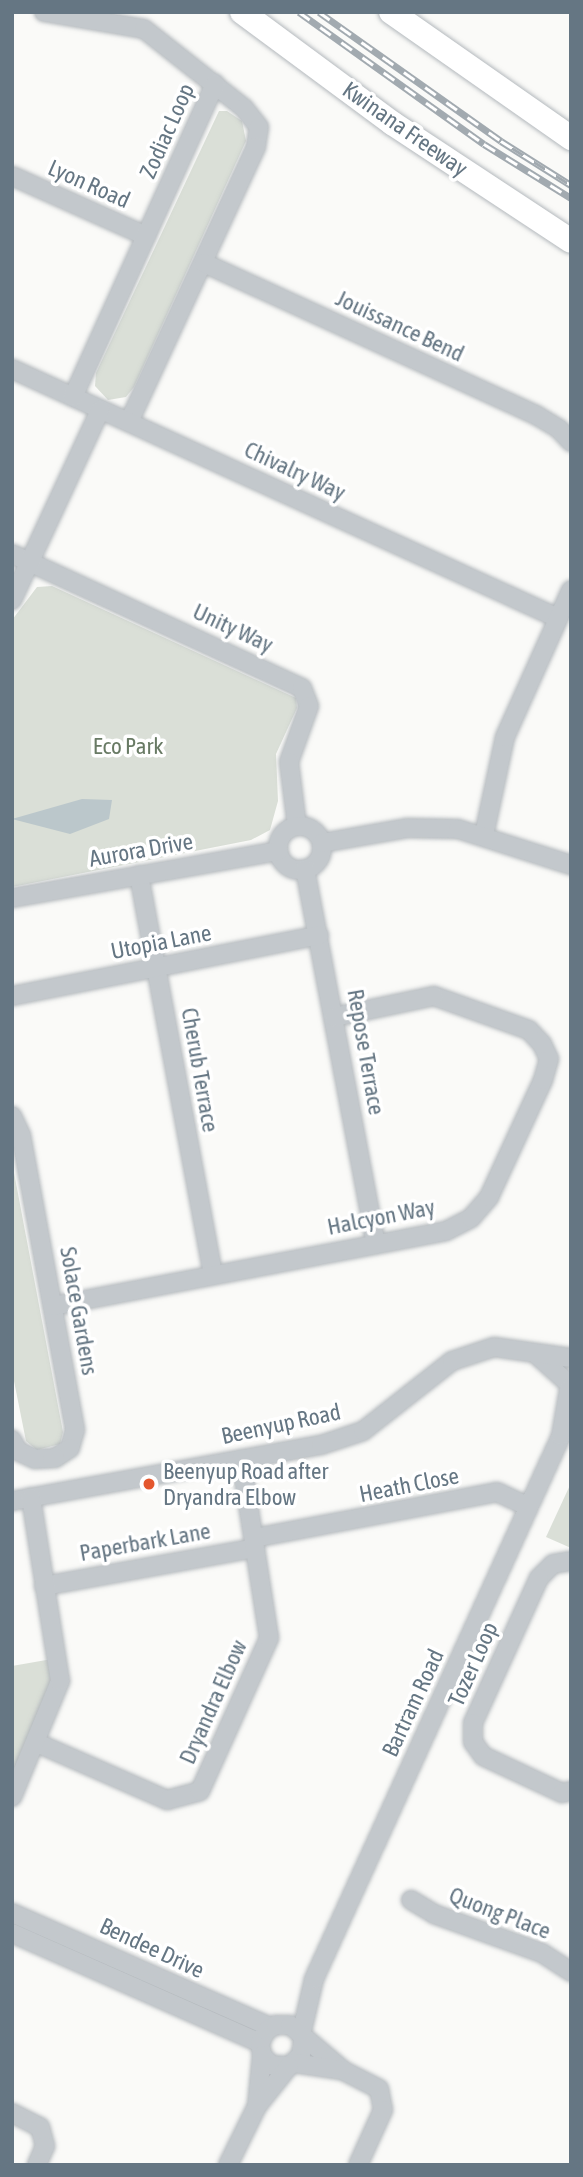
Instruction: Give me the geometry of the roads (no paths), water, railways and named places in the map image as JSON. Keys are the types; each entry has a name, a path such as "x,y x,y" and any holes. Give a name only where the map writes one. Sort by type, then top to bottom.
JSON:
{"highway":[{"name":"Kwinana Freeway","path":"242,12 391,123 571,241"},
{"path":"391,12 571,138"}],"street":[{"path":"44,12 144,29 215,84"},
{"name":"Zodiac Loop","path":"73,397 215,84 257,120 259,134 204,263 129,422"},
{"name":"Lyon Road","path":"12,176 146,236"},
{"name":"Jouissance Bend","path":"204,263 536,415 559,429 571,442"},
{"name":"Chivalry Way","path":"12,369 558,618"},
{"path":"12,600 100,410"},
{"name":"Unity Way","path":"12,554 302,688 309,706 289,762 297,826"},
{"path":"484,835 505,737 571,590"},
{"path":"297,826 316,832 322,843 317,863 305,869 285,864 279,851 281,838 297,826"},
{"path":"322,843 407,828 484,835 571,865"},
{"name":"Aurora Drive","path":"12,898 279,851"},
{"name":"Repose Terrace","path":"305,869 376,1244"},
{"name":"Cherub Terrace","path":"139,875 213,1274"},
{"name":"Utopia Lane","path":"12,996 319,936"},
{"name":"Halcyon Way","path":"53,1306 446,1231 471,1219 489,1197 543,1080 548,1059 529,1030 434,996 334,1017"},
{"name":"Solace Gardens","path":"12,1116 21,1135 75,1430 70,1448 55,1458 35,1459 18,1451 12,1440"},
{"name":"Beenyup Road","path":"12,1501 321,1445 363,1431 452,1361 494,1347 571,1358"},
{"path":"537,1355 569,1382"},
{"name":"Bartram Road","path":"302,2038 310,1990 566,1430 569,1382"},
{"name":"Dryandra Elbow","path":"37,1743 167,1800 200,1791 269,1638 241,1459"},
{"name":"Heath Close","path":"254,1543 497,1492 529,1507"},
{"path":"12,1797 37,1743 60,1681 31,1497"},
{"name":"Paperbark Lane","path":"44,1586 254,1543"},
{"name":"Tozer Loop","path":"571,1561 553,1564 539,1578 473,1723 473,1742 483,1756 562,1793 571,1791"},
{"name":"Quong Place","path":"411,1900 445,1919 542,1953 571,1972"},
{"name":"Bendee Drive","path":"12,1913 273,2026"},
{"name":"Bendee Drive","path":"12,1933 261,2049"},
{"name":"Bartram Road","path":"273,2026 310,1990"},
{"path":"257,2106 261,2049 273,2026 290,2025 302,2038 344,2071 379,2089 383,2110 358,2165"},
{"path":"228,2165 257,2106 301,2055 302,2038"},
{"path":"261,2049 271,2064 344,2071"},
{"path":"12,2113 40,2127 45,2146 37,2165"}],"railway":[{"path":"299,12 484,144 571,198"},
{"path":"319,12 501,141 571,185"}],"place":[{"name":"Beenyup Road after Dryandra Elbow","path":"149,1484"}],"park label":[{"name":"Eco Park","path":"128,746"}]}
